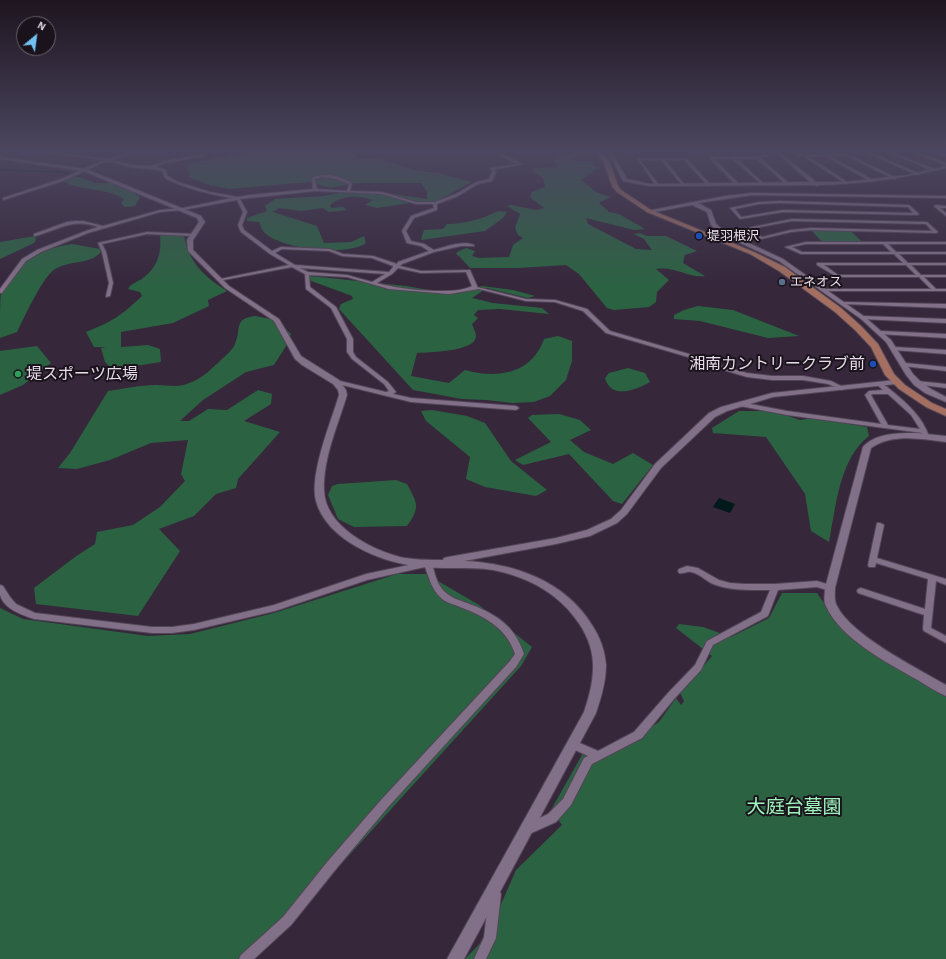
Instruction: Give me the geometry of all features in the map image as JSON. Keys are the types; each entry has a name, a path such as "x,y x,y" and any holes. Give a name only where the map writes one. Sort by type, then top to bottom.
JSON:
{"main road":[{"path":"628,197 649,211 752,253 782,269 858,328 880,353 896,382 915,396 946,412"}],"street":[{"path":"4,199 11,197"},
{"path":"152,197 196,214 201,219 200,226 189,244 190,250 220,280 277,320 298,357 336,382 389,393 411,400 516,408"},
{"path":"231,197 238,198"},
{"path":"0,292 12,274 28,256 87,232 160,211 183,209 250,197"},
{"path":"398,197 412,202 435,203 452,197"},
{"path":"649,211 722,197"},
{"path":"822,197 849,230"},
{"path":"238,198 245,212 240,228 272,253 307,273 347,276 389,288 445,292 479,288 526,300 555,301 580,308 594,317 608,332 747,375 772,378 803,378 829,382 842,388"},
{"path":"433,251 422,245 409,242 404,231 412,217 436,209 435,203"},
{"path":"693,203 709,211 714,225 723,233 781,260 844,303 881,333 896,349 904,365 917,383 928,391 946,400"},
{"path":"769,203 909,206 917,214 834,212 783,211 740,218 732,208 769,203"},
{"path":"946,207 936,206 946,215"},
{"path":"69,217 77,221"},
{"path":"792,220 841,221 927,223 936,232 801,230 761,238 745,229 792,220"},
{"path":"34,235 77,221 89,222 104,228"},
{"path":"108,296 111,283 104,252 100,243 146,233 194,235"},
{"path":"946,243 806,243 787,247 801,253 946,253"},
{"path":"884,243 935,290"},
{"path":"373,283 390,273 396,265 433,251 461,245 472,245"},
{"path":"272,253 282,248 330,250 342,255 373,257 421,272 468,270 475,286 468,290"},
{"path":"946,264 819,264 837,276 946,276"},
{"path":"220,280 293,266 390,273"},
{"path":"307,273 308,288 333,308 350,339 350,352 354,358 386,383 393,392 389,393"},
{"path":"824,290 946,290"},
{"path":"844,303 946,306"},
{"path":"863,318 946,321"},
{"path":"881,333 946,336"},
{"path":"896,349 946,352"},
{"path":"904,365 946,369"},
{"path":"336,382 342,390 343,395 320,481 320,494 331,520 342,532 356,542 403,561 428,564 479,565 522,575 542,583 562,598 579,614 590,630 595,642 600,664 599,688 590,713 455,959"},
{"path":"0,588 9,604 18,611 34,616 152,630 172,630 194,627 275,608 366,577 428,564 556,541 590,532 614,521 624,512 658,466 712,415 724,409 772,395 896,382"},
{"path":"917,383 946,386"},
{"path":"880,384 915,415 926,435"},
{"path":"886,426 868,395 871,392 889,392"},
{"path":"740,404 787,413 886,426 946,439"},
{"path":"926,435 891,437 877,441 867,448 830,588 831,606 844,625 867,643 946,691"},
{"path":"880,525 873,562 932,576 946,582"},
{"path":"245,959 287,921 385,803 513,664 520,654 518,645 498,622 469,606 448,600 439,592 428,564"},
{"path":"682,571 688,568 694,569 715,581 726,585 775,587 817,584 830,588"},
{"path":"932,576 926,629 946,640"},
{"path":"524,832 552,818 567,802 588,761 638,735 698,667 710,642 765,614 770,605 775,587"},
{"path":"860,591 928,613"},
{"path":"574,744 598,756"},
{"path":"480,959 490,938 497,884"}],"green space":[{"path":"120,197 140,197 135,206 125,207 121,204 124,199"},
{"path":"312,197 411,197 427,199 427,197 445,197 435,202 416,202 377,208 365,205 373,200 362,197 350,197 339,199 330,205 331,208 343,207 347,210 329,212 323,208 301,211 279,208 273,212 317,226 324,243 351,242 364,236 366,243 344,250 314,249 285,243 273,239 264,232 259,222 247,221 247,218 267,211 265,206 275,199"},
{"path":"530,197 610,197 599,203 609,212 619,214 645,229 634,230 586,218 588,224 636,249 652,250 644,239 634,234 640,233 647,236 666,236 697,251 685,255 683,263 705,276 693,275 670,269 656,269 669,280 657,292 656,302 649,307 614,310 607,308 579,274 566,265 518,268 470,268 456,254 457,252 466,248 475,251 472,256 479,258 509,257 513,245 523,238 518,235 515,228 520,214 507,206 511,205 536,210 544,208"},
{"path":"498,211 507,212 503,218 485,231 421,240 424,230 443,229 447,224 473,220"},
{"path":"811,230 851,231 862,242 822,242"},
{"path":"169,232 184,235 189,253 199,268 227,291 208,300 209,306 173,323 121,332 121,347 148,345 160,349 161,362 115,369 105,362 101,348 106,347 94,347 86,332 103,325 116,317 142,296 140,292 128,289 131,285 143,278 152,270 158,260 160,236"},
{"path":"35,236 36,240 34,243 0,259 0,242"},
{"path":"72,244 100,249 101,252 91,259 61,266 50,273 40,288 17,332 0,338 1,292 6,282 13,273 30,259 50,249"},
{"path":"310,276 406,286 453,294 470,291 482,286 513,290 535,296 528,298 487,288 472,298 493,303 542,308 549,314 500,309 478,310 474,315 478,318 472,324 476,334 474,341 468,345 451,350 417,353 411,376 449,383 465,370 489,374 512,371 522,367 531,360 538,351 544,339 558,336 572,341 572,361 566,380 550,396 534,402 512,403 462,399 413,390 339,309 341,304 353,299 352,296 306,279 306,277"},
{"path":"698,306 733,310 799,336 768,338 700,321 674,319 674,315"},
{"path":"255,316 276,320 291,334 288,343 274,365 246,372 203,400 180,421 189,421 208,409 227,410 258,390 272,394 271,404 244,421 280,432 238,479 236,488 216,494 194,516 159,529 180,551 138,616 36,604 34,588 95,544 97,532 133,525 160,507 185,481 181,474 188,440 151,443 110,460 77,469 58,468 70,453 108,391 150,385 185,385 198,379 232,349 237,338 239,325 241,322 248,317"},
{"name":"堤スポーツ広場","path":"37,346 51,363 23,385 0,395 0,351"},
{"path":"628,368 645,373 650,382 638,388 624,391 618,391 608,385 605,378 609,373"},
{"path":"432,410 467,416 485,423 511,461 547,490 536,496 485,487 466,479 470,457 426,421 421,411"},
{"path":"739,411 773,411 800,420 814,418 867,427 869,436 851,457 840,484 829,542 811,531 805,494 766,437 713,433 712,428"},
{"path":"559,414 580,420 591,430 570,440 584,452 613,464 633,453 653,465 622,504 613,501 569,454 523,465 515,460 551,442 528,418 532,415"},
{"path":"396,480 407,484 416,505 414,514 407,526 354,527 338,519 328,495 332,486 338,484"},
{"path":"397,574 426,574 479,605 532,647 521,666 255,959 0,959 0,608 23,619 148,636 190,634 274,613"},
{"name":"大庭台墓園","path":"782,593 817,593 840,626 857,642 946,697 946,959 465,959 487,936 516,870 562,825 551,810 583,753 598,761 659,722 676,698 681,705 684,701 680,693 712,656 676,628 679,624 703,627 731,637 769,618"}],"shaded area":[{"path":"719,498 735,504 730,513 713,507"}],"place":[{"name":"堤羽根沢","path":"699,236"},
{"name":"エネオス","path":"782,282"},
{"name":"湘南カントリークラブ前","path":"873,364"},
{"name":"堤スポーツ広場","path":"18,374"}]}
